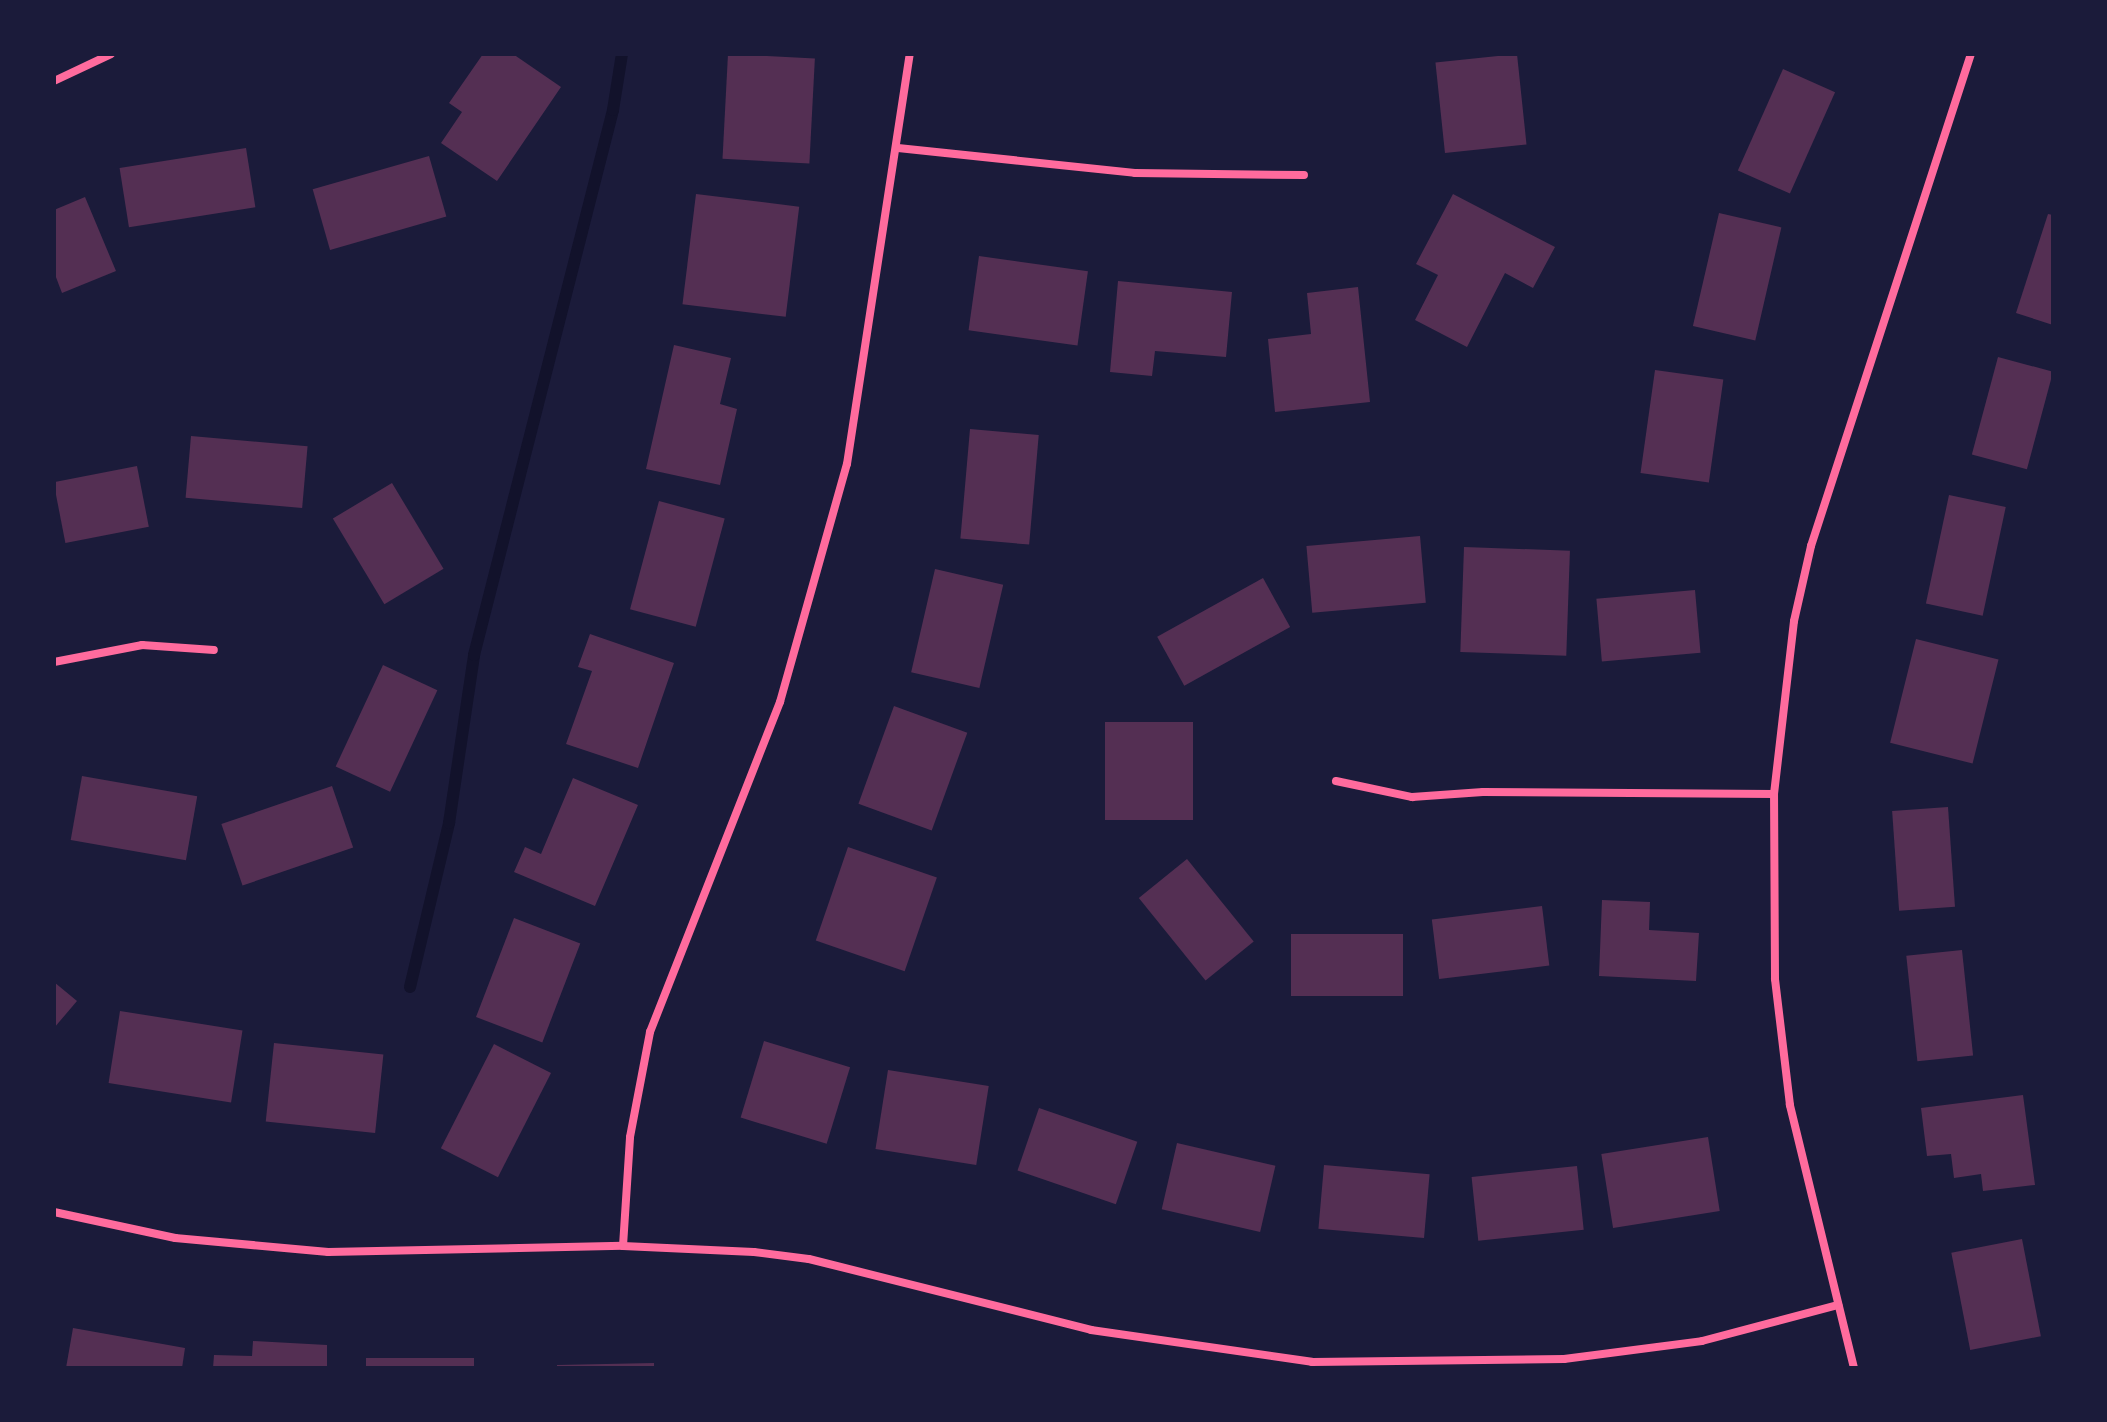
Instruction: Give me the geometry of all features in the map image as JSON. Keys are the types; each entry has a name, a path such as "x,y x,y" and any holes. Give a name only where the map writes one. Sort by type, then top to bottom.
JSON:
{"street":[{"path":"54,81 111,54"},
{"path":"623,1246 630,1137 650,1032 780,702 847,464 898,148 910,54"},
{"path":"1854,1368 1805,1181 1785,1063 1773,923 1774,794 1794,621 1811,546 1971,54"},
{"path":"898,148 1135,173 1304,175"},
{"path":"54,662 142,645 214,650"},
{"path":"1336,781 1412,797 1483,792 1774,794"},
{"path":"54,1212 175,1238 328,1252 623,1246 809,1259 1091,1330 1312,1362 1564,1359 1702,1341 1838,1305"}],"building":[{"path":"483,54 513,54 561,87 497,181 441,143 462,112 449,103"},
{"path":"728,54 815,59 809,163 723,159"},
{"path":"1517,54 1527,145 1445,153 1435,63"},
{"path":"1783,69 1835,92 1790,194 1738,170"},
{"path":"246,148 255,207 129,227 120,168"},
{"path":"429,156 446,217 330,250 313,189"},
{"path":"696,194 799,207 786,317 682,304"},
{"path":"1453,194 1555,247 1533,288 1505,273 1467,347 1415,320 1438,275 1416,264"},
{"path":"85,197 116,271 62,293 54,272 54,210"},
{"path":"1719,213 1781,227 1755,340 1693,326"},
{"path":"2048,214 2053,215 2053,325 2016,313"},
{"path":"979,256 1088,271 1077,346 969,330"},
{"path":"1118,281 1232,292 1226,357 1155,351 1152,376 1110,372"},
{"path":"1358,287 1370,402 1275,412 1268,339 1311,334 1307,293"},
{"path":"674,345 731,358 720,404 737,409 720,485 646,469"},
{"path":"1998,357 2053,372 2027,469 1972,455"},
{"path":"1655,370 1723,380 1709,483 1641,473"},
{"path":"970,429 1039,435 1029,545 960,539"},
{"path":"191,436 308,446 302,508 186,498"},
{"path":"137,466 149,527 65,543 54,482"},
{"path":"392,483 444,569 384,604 333,519"},
{"path":"1949,495 2006,507 1983,616 1926,604"},
{"path":"659,501 725,519 696,627 630,609"},
{"path":"1420,536 1426,603 1312,613 1306,546"},
{"path":"1464,547 1570,551 1566,656 1460,652"},
{"path":"935,569 1003,585 979,688 911,672"},
{"path":"1263,578 1290,627 1184,686 1157,637"},
{"path":"1695,590 1700,653 1602,661 1596,599"},
{"path":"590,634 674,663 638,768 566,744 592,671 578,667"},
{"path":"1916,639 1998,660 1973,763 1890,743"},
{"path":"383,665 437,690 390,792 336,767"},
{"path":"894,706 967,733 932,830 858,804"},
{"path":"1105,722 1193,722 1193,820 1105,820"},
{"path":"82,776 197,796 186,860 71,840"},
{"path":"573,778 638,805 595,906 514,872 525,847 541,854"},
{"path":"332,786 353,847 243,886 221,824"},
{"path":"1948,807 1955,907 1899,911 1892,811"},
{"path":"848,847 937,878 905,971 816,941"},
{"path":"1187,859 1254,941 1206,980 1139,898"},
{"path":"1602,900 1650,902 1649,930 1699,933 1696,981 1599,976"},
{"path":"1542,906 1549,966 1439,979 1432,920"},
{"path":"514,918 580,943 542,1042 476,1017"},
{"path":"1291,934 1403,934 1403,996 1291,996"},
{"path":"1962,950 1973,1055 1917,1061 1906,956"},
{"path":"54,982 77,1001 54,1028"},
{"path":"120,1011 242,1030 231,1102 109,1083"},
{"path":"764,1041 850,1067 827,1144 741,1118"},
{"path":"274,1043 383,1054 375,1133 266,1122"},
{"path":"494,1044 551,1073 498,1177 441,1148"},
{"path":"888,1070 989,1086 976,1165 875,1149"},
{"path":"2023,1095 2035,1185 1983,1191 1981,1174 1954,1178 1951,1154 1927,1156 1921,1108"},
{"path":"1039,1108 1137,1142 1116,1204 1018,1170"},
{"path":"1708,1137 1720,1211 1613,1228 1601,1154"},
{"path":"1177,1143 1275,1166 1260,1232 1162,1209"},
{"path":"1324,1165 1430,1174 1424,1238 1318,1229"},
{"path":"1577,1166 1584,1230 1478,1241 1472,1177"},
{"path":"2022,1239 2041,1336 1970,1350 1951,1253"},
{"path":"73,1328 185,1348 182,1368 66,1368"},
{"path":"253,1341 327,1345 327,1368 213,1368 214,1355 252,1356"},
{"path":"366,1358 474,1358 474,1368 366,1368"},
{"path":"654,1363 654,1368 557,1368 557,1365"}],"waterway":[{"path":"410,987 449,823 474,655 613,110 622,54"}]}
